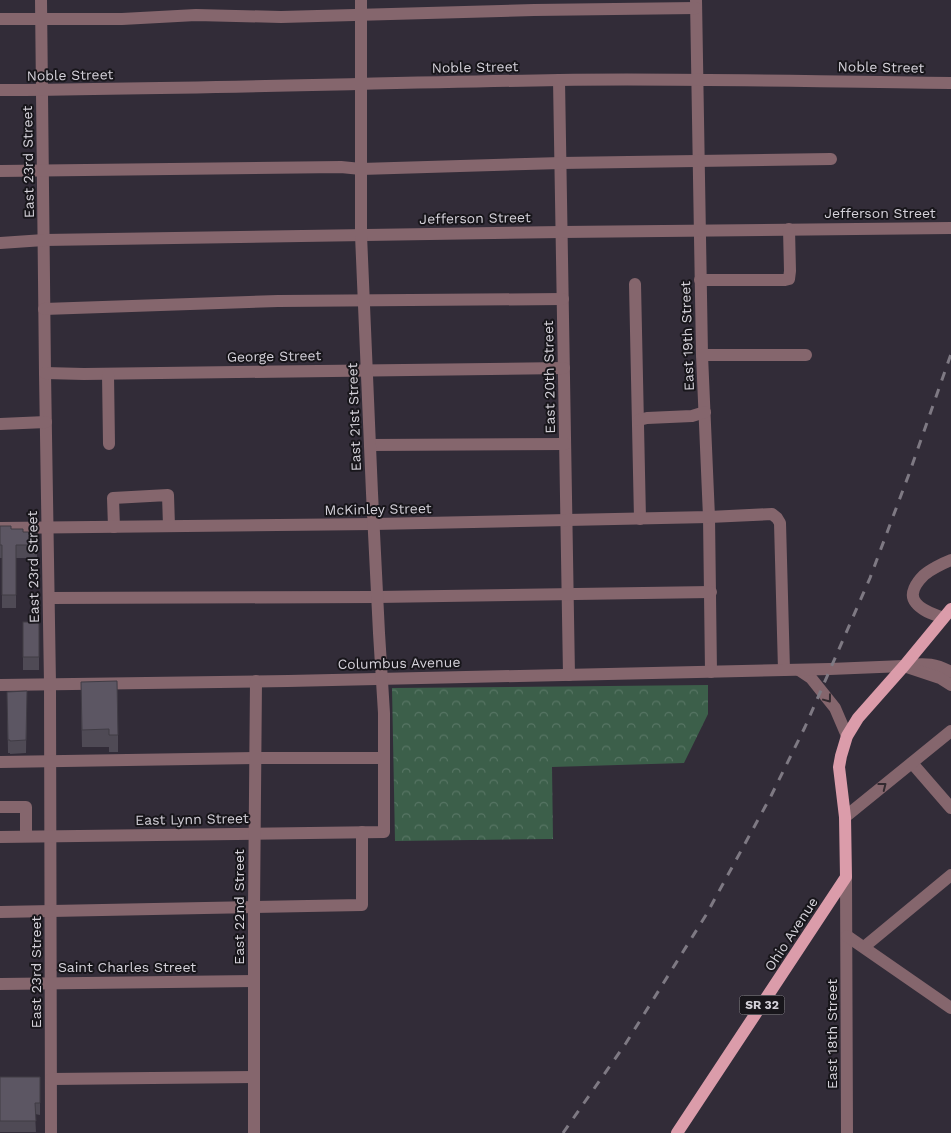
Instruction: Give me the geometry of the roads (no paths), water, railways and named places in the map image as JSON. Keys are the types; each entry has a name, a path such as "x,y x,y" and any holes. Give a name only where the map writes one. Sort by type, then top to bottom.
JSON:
{"main road":[{"path":"846,877 845,817 839,767 847,736 858,718 947,614"},
{"name":"Ohio Avenue","path":"677,1133 846,877"}],"street":[{"name":"East 23rd Street","path":"41,0 44,170 44,373 50,684 51,1133"},
{"name":"East 21st Street","path":"360,0 362,235 370,445 384,713 384,832"},
{"path":"0,19 122,19 196,14 281,17 696,4"},
{"name":"East 19th Street","path":"696,4 700,280 709,517 711,672"},
{"name":"Noble Street","path":"0,90 559,80 697,79 951,83"},
{"name":"East 20th Street","path":"559,80 569,675"},
{"path":"0,170 332,167 361,169 561,163 831,160"},
{"name":"Jefferson Street","path":"0,243 44,240 951,228"},
{"path":"700,280 789,279 789,229"},
{"path":"635,284 640,519"},
{"path":"44,309 278,301 563,299"},
{"path":"702,356 806,355"},
{"name":"George Street","path":"44,373 108,374 564,368"},
{"path":"108,374 109,444"},
{"path":"639,420 692,416 704,412"},
{"path":"0,424 46,422"},
{"path":"370,445 566,444"},
{"path":"114,527 113,498 168,495 169,526"},
{"name":"McKinley Street","path":"0,528 374,524 640,519 772,514 780,523 784,670"},
{"path":"947,614 927,611 915,602 913,589 924,575 951,560"},
{"path":"49,598 377,597 711,592"},
{"path":"904,666 925,664 942,667 951,672"},
{"name":"Columbus Avenue","path":"0,685 382,679 904,666 940,678 951,685"},
{"path":"799,670 811,678 835,708 847,736"},
{"name":"East 22nd Street","path":"254,1133 256,681"},
{"path":"845,817 951,731"},
{"path":"0,762 384,758"},
{"path":"912,763 951,808"},
{"path":"0,807 26,807 26,836"},
{"path":"0,912 362,905 362,832"},
{"name":"East Lynn Street","path":"0,836 384,832"},
{"path":"864,948 951,875"},
{"name":"East 18th Street","path":"846,877 847,1133"},
{"path":"847,936 951,1008"},
{"name":"Saint Charles Street","path":"0,984 254,981"},
{"path":"51,1079 254,1078"}],"railway":[{"path":"563,1133 626,1043 706,915 771,796 805,727 870,578 951,354"}]}
